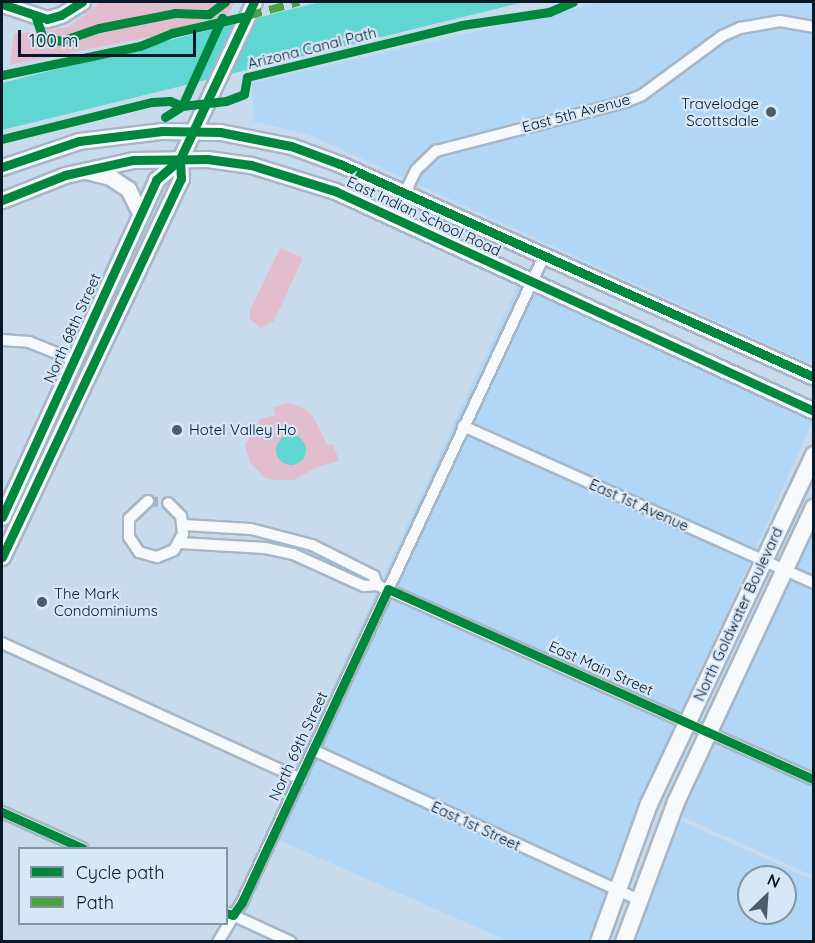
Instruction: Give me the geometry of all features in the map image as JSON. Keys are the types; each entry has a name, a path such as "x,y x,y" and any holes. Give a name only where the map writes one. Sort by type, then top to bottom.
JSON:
{"main road":[{"path":"2,4 46,19 61,15 82,2"},
{"name":"North 68th Street","path":"3,509 47,420 156,180 180,159 251,9"},
{"name":"East Indian School Road","path":"2,167 79,141 195,129 291,146 405,193 813,377"},
{"name":"East Indian School Road","path":"2,200 84,171 149,158 251,165 289,175 393,218 813,411"},
{"name":"North 68th Street","path":"2,557 181,180 180,159"},
{"path":"84,171 119,182 134,196 141,214"},
{"path":"47,420 62,428"},
{"name":"North Goldwater Boulevard","path":"599,942 646,811 813,455"},
{"name":"North Goldwater Boulevard","path":"624,942 671,814 813,508"}],"street":[{"name":"East 5th Avenue","path":"393,218 423,162 449,145 624,102 655,86 722,36 740,28 780,21 813,27"},
{"name":"North 69th Street","path":"230,914 300,778 544,255"},
{"path":"2,340 29,342 74,360"},
{"name":"East 1st Avenue","path":"464,426 813,583"},
{"path":"148,501 129,519 133,545 148,556 157,557 166,555 180,543 184,525 168,503"},
{"path":"3,509 22,513"},
{"name":"East Main Street","path":"184,525 251,529 312,545 374,576 377,585"},
{"name":"East Main Street","path":"180,543 274,550 321,565 364,586 377,585 388,589 813,780"},
{"path":"2,643 300,778"},
{"name":"East 1st Street","path":"313,750 639,900"},
{"path":"2,812 78,847"},
{"path":"230,914 291,942"},
{"name":"North 69th Street","path":"218,942 225,925"}],"shaded area":[{"path":"101,2 235,2 224,22 10,65 14,34 68,27"},
{"path":"320,2 524,2 2,130 2,83"},
{"path":"604,2 813,2 813,365 312,136 253,121 252,83"},
{"path":"280,248 303,258 274,321 261,328 250,319 250,310"},
{"path":"518,285 813,420 617,859 590,941 508,941 265,834"},
{"path":"287,403 300,406 313,416 327,445 333,444 339,461 317,467 294,480 274,480 264,477 250,462 245,445 260,419 276,415 273,407"},
{"path":"291,435 297,436 305,444 305,456 297,464 291,465 285,464 277,456 276,450 277,444 285,436"},
{"path":"813,529 813,876 797,869 797,865 789,865 678,815"},
{"path":"675,818 780,865 737,865 737,925 797,925 797,873 813,880 813,941 633,942"}],"tunnel":[{"path":"148,501 168,503"}],"marked path":[{"path":"247,16 299,2"}],"cycle path":[{"path":"2,4 47,19 61,15 82,2"},
{"path":"36,18 43,38 61,41 99,28 175,13 209,14 225,2"},
{"path":"2,517 156,180 180,159 254,2"},
{"name":"Arizona Canal Path","path":"2,139 152,102 170,101 182,106 226,101 244,94 247,77 462,25 549,12 573,2"},
{"path":"2,75 140,46 172,33 247,16"},
{"path":"165,117 182,106 222,18"},
{"path":"2,167 79,141 162,131 220,132 291,146 340,164 814,377"},
{"path":"2,557 181,179 180,159"},
{"path":"2,200 65,175 133,160 207,159 251,165 335,191 814,411"},
{"path":"228,914 233,915 242,902 388,589 814,780"},
{"path":"2,812 80,847"}],"place":[{"name":"Travelodge Scottsdale","path":"771,112"},
{"name":"Hotel Valley Ho","path":"177,430"},
{"name":"The Mark Condominiums","path":"42,602"}]}
